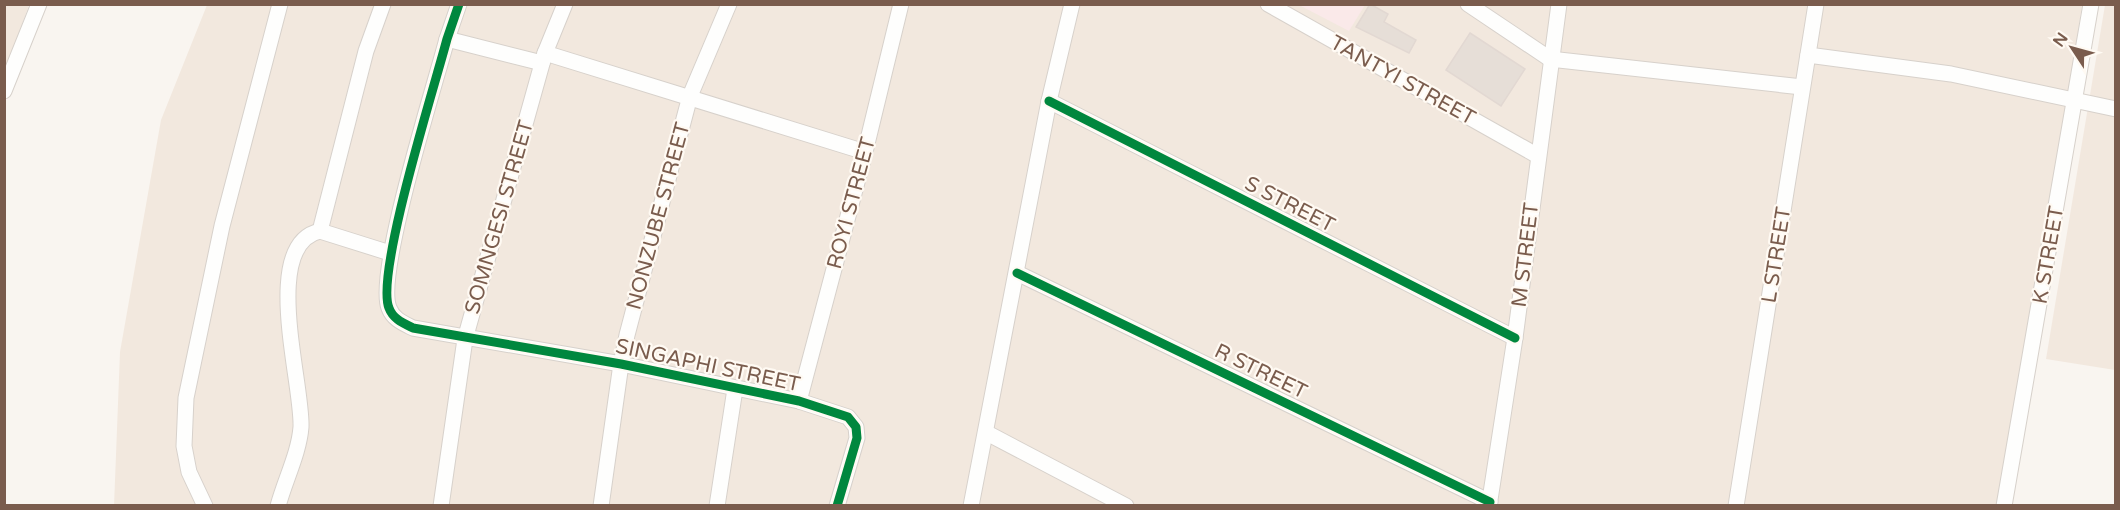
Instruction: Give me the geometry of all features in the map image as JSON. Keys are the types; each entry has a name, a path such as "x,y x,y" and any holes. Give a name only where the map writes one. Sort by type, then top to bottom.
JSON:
{"street":[{"path":"4,91 39,4"},
{"path":"205,506 189,472 184,446 186,398 222,226 280,4"},
{"path":"320,231 366,51 384,4"},
{"name":"SINGAPHI STREET","path":"459,4 447,39 390,254 386,296 389,309 397,320 413,328 465,339 621,364 799,401 848,417 856,427 857,438 837,506"},
{"name":"SOMNGESI STREET","path":"441,506 465,339 544,58 565,4"},
{"name":"NONZUBE STREET","path":"601,506 621,364 690,96 729,4"},
{"name":"ROYI STREET","path":"799,401 865,152 901,4"},
{"path":"971,506 987,433 1049,101 1072,4"},
{"name":"TANTYI STREET","path":"1268,4 1538,156"},
{"path":"1468,4 1550,59 1802,87"},
{"name":"M STREET","path":"1490,504 1515,338 1559,4"},
{"name":"L STREET","path":"1736,506 1816,4"},
{"name":"K STREET","path":"2004,506 2091,4"},
{"path":"447,39 544,58 690,96 865,152"},
{"path":"1808,55 1951,74 2115,109"},
{"name":"S STREET","path":"1049,101 1515,338"},
{"path":"278,506 301,429 300,394 289,315 289,269 303,241 311,233 320,231 390,254"},
{"name":"R STREET","path":"1017,273 1490,504"},
{"path":"717,506 735,389"},
{"path":"987,433 1126,506"}],"shaded area":[{"path":"1365,4 1349,31 1299,5"},
{"path":"5,5 29,5 5,71"},
{"path":"207,5 2082,5 2060,153 1997,505 114,506 120,352 161,120"},
{"path":"2105,5 2115,5 2115,370 2046,359"}],"building":[{"path":"1370,4 1388,14 1384,22 1416,40 1409,53 1356,27"},
{"path":"1470,33 1525,69 1501,106 1446,70"}],"cycle path":[{"path":"459,4 447,39 398,220 390,258 387,289 389,308 393,315 413,328 621,364 799,401 848,417 856,427 857,438 837,506"},
{"path":"1049,101 1515,338"},
{"path":"1017,273 1490,502"}]}
